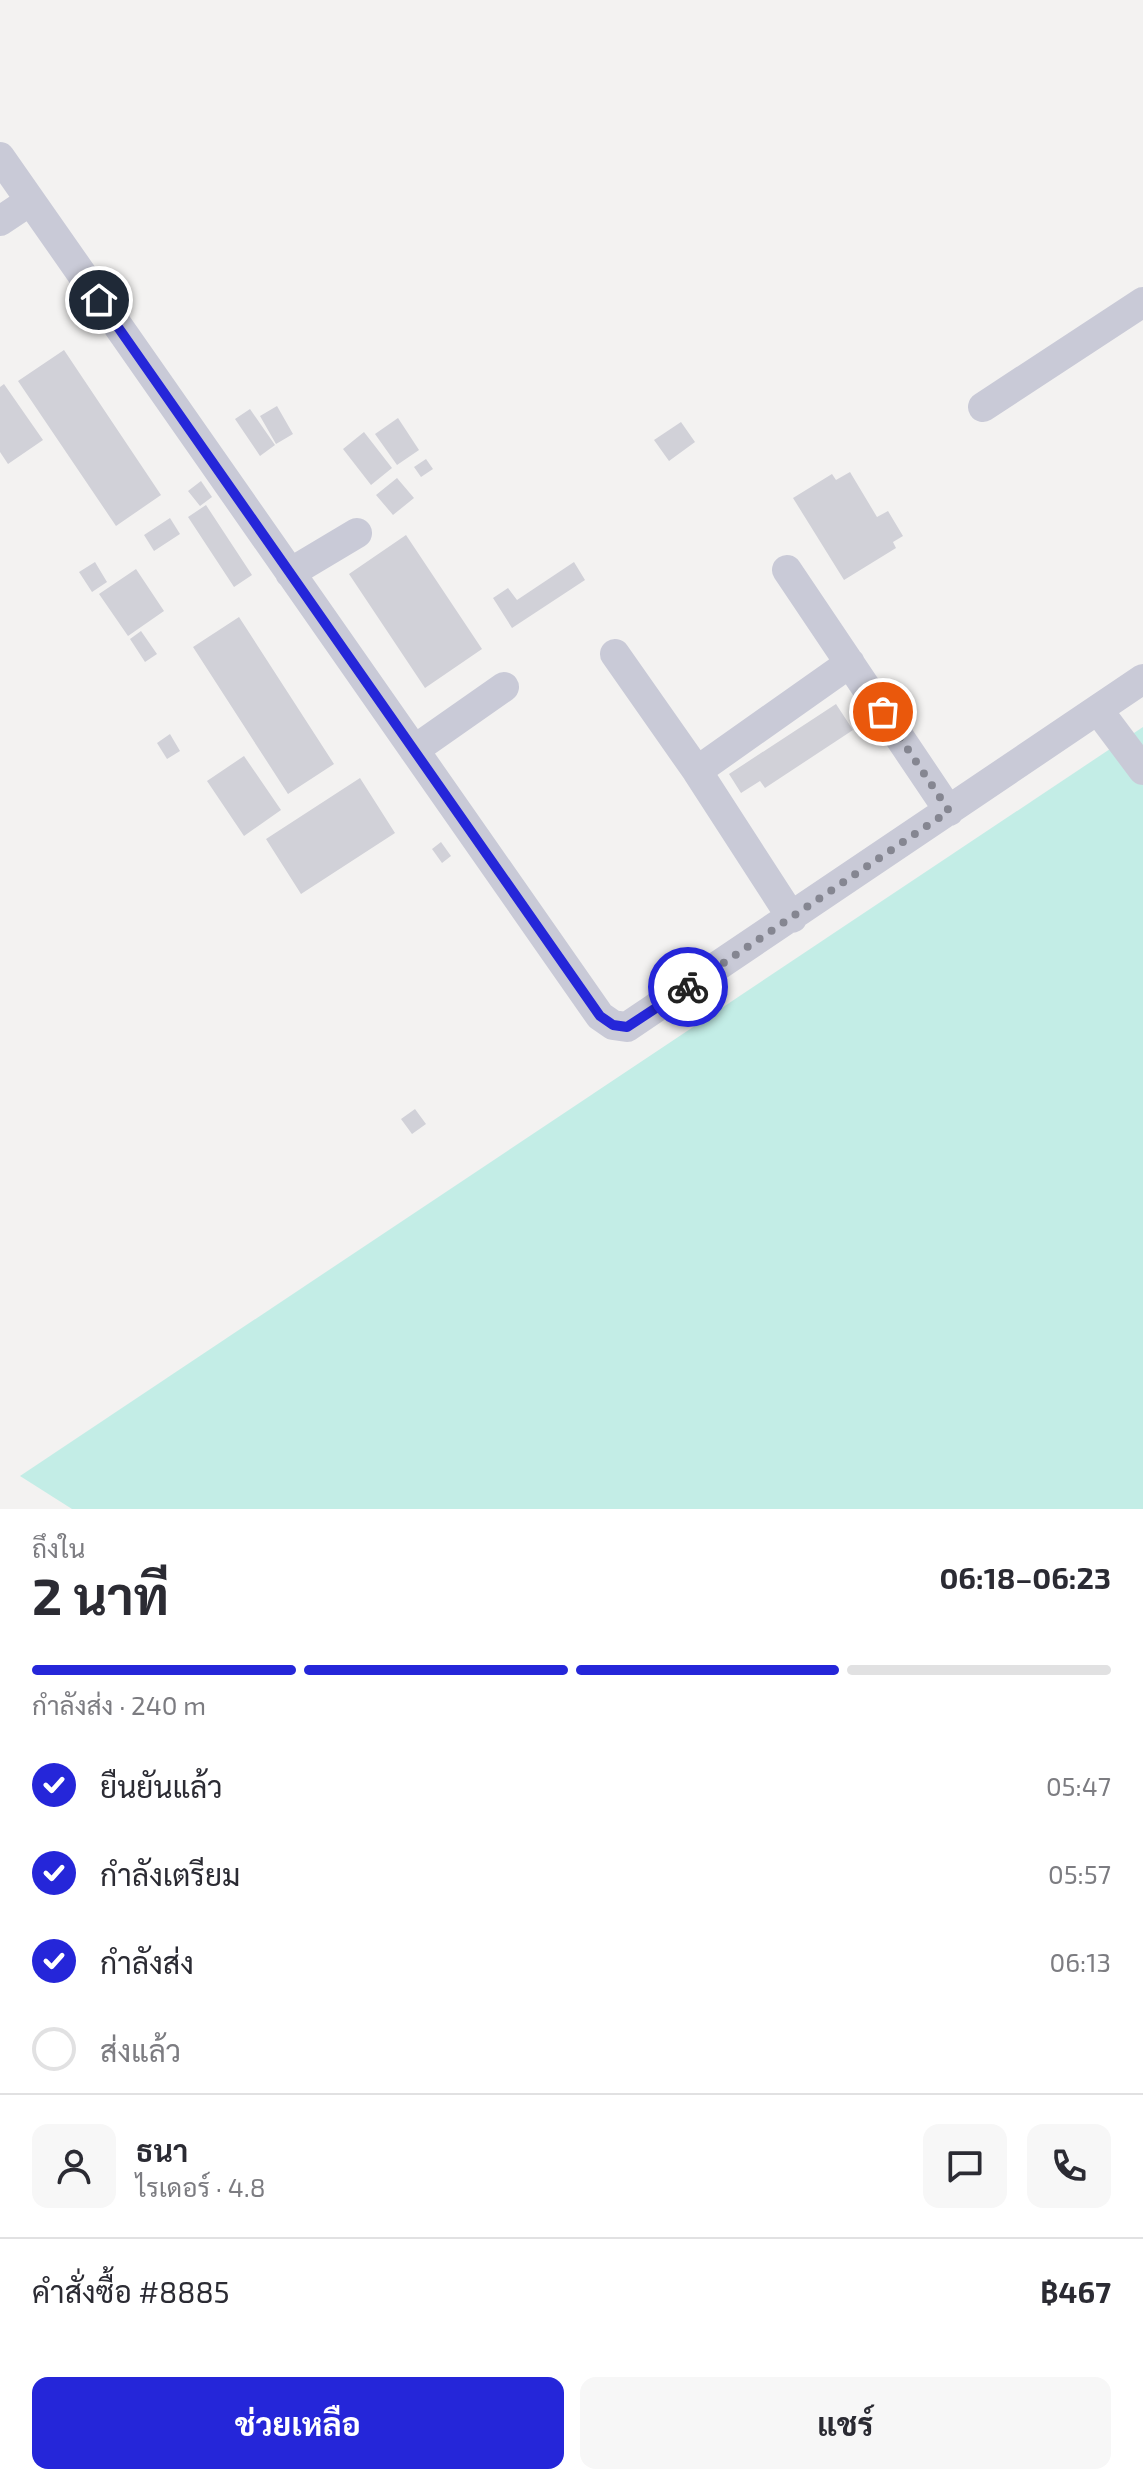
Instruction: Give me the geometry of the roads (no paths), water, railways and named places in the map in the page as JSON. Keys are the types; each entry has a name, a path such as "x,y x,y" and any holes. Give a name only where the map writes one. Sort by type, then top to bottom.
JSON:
{"street":[{"path":"0,157 600,1016 613,1025 627,1027 1143,679"},
{"path":"0,221 30,201"},
{"path":"983,407 1143,302"},
{"path":"290,573 357,533"},
{"path":"787,570 949,811"},
{"path":"615,654 697,771 792,918"},
{"path":"697,771 850,663"},
{"path":"414,750 504,687"},
{"path":"1098,710 1143,770"}]}
